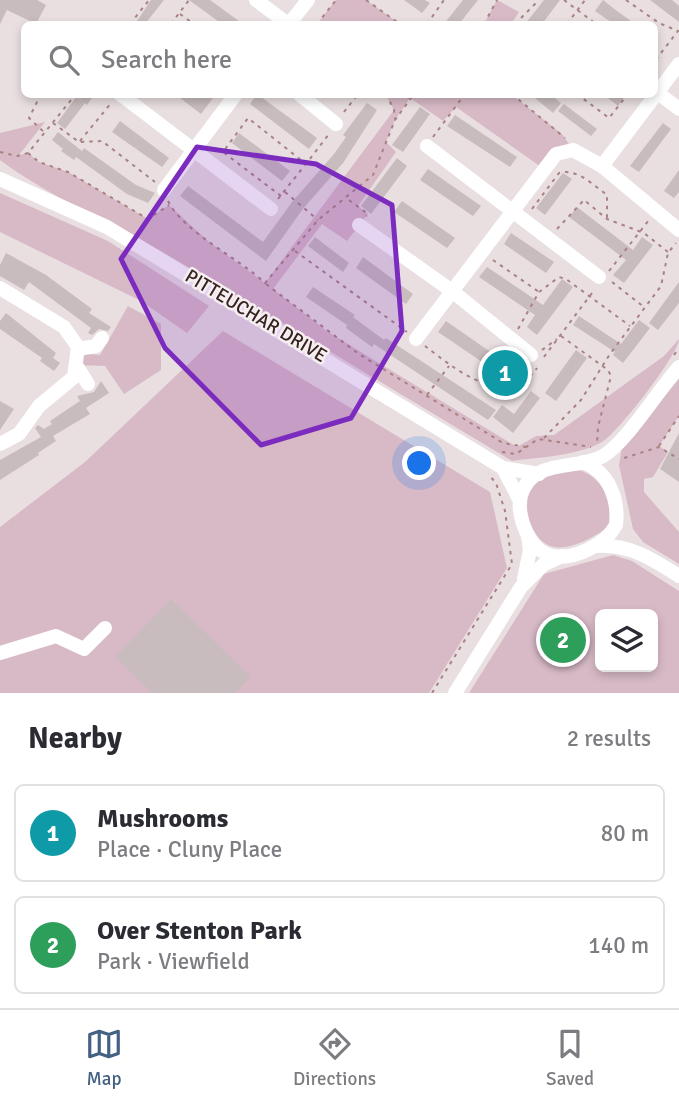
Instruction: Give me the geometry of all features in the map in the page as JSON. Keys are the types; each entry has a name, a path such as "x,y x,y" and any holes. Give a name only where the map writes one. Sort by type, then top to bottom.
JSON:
{"street":[{"path":"256,0 285,21"},
{"path":"291,21 308,0"},
{"path":"658,89 679,64"},
{"path":"658,93 679,109"},
{"path":"124,98 271,209"},
{"path":"164,190 233,98"},
{"path":"304,98 336,124"},
{"path":"602,166 651,98"},
{"path":"427,146 521,207 602,277"},
{"path":"416,339 481,251 521,207 556,154 573,150 602,166 679,230"},
{"name":"PITTEUCHAR DRIVE","path":"0,179 107,226 503,468 539,474"},
{"path":"359,225 452,291 531,355"},
{"path":"0,288 64,327 78,349 74,377 39,407 19,434 1,442"},
{"path":"78,349 96,346 102,338"},
{"path":"76,365 88,384"},
{"path":"520,501 527,485 539,474 563,464 605,456 607,448 679,367"},
{"path":"607,448 610,485 617,515 628,540 638,551"},
{"path":"583,462 597,470 610,485"},
{"path":"455,693 521,587 528,567 528,535 520,501 503,468"},
{"path":"596,546 612,534 617,515"},
{"path":"528,535 540,550 552,556 562,556"},
{"path":"521,587 543,565 596,546 620,546 638,551 679,576"},
{"path":"0,653 55,636 84,649 105,628"}],"path":[{"path":"132,21 149,0"},
{"path":"173,21 189,0"},
{"path":"319,21 336,0"},
{"path":"366,0 396,21"},
{"path":"429,21 443,0"},
{"path":"486,21 497,0"},
{"path":"518,21 539,0"},
{"path":"564,0 592,21"},
{"path":"569,21 585,0"},
{"path":"626,0 656,21"},
{"path":"179,13 190,21"},
{"path":"658,22 678,30 658,57"},
{"path":"39,98 29,118 45,134"},
{"path":"0,152 17,156 28,153 73,98"},
{"path":"79,142 116,98"},
{"path":"335,107 344,113 355,98"},
{"path":"388,98 394,110 394,120"},
{"path":"273,274 318,220 348,199 373,175 394,120 410,98"},
{"path":"427,146 462,98"},
{"path":"517,98 562,134 573,150"},
{"path":"582,98 609,118 625,98"},
{"path":"281,196 223,152 248,118 306,164"},
{"path":"271,209 336,124"},
{"path":"28,153 39,162 68,173 148,219 169,205"},
{"path":"540,216 521,207 559,173 565,171 582,176 607,195 607,219"},
{"path":"285,191 318,220"},
{"path":"348,199 368,214 359,225"},
{"path":"548,223 557,229 583,200 607,219 644,233 668,253"},
{"path":"294,250 449,366 486,383 504,387 524,382 602,277 657,211"},
{"path":"542,440 573,410 661,286 668,253 679,240"},
{"path":"481,251 539,292"},
{"path":"486,383 539,292 559,277 566,279 631,326"},
{"path":"602,277 645,308"},
{"path":"265,283 349,347 426,396 503,443 526,447"},
{"path":"531,355 560,336"},
{"path":"560,336 608,369 611,381 598,427 607,448"},
{"path":"426,396 449,366"},
{"path":"659,447 679,416"},
{"path":"500,453 516,454 534,441 542,440 586,447 659,447 679,459"},
{"path":"432,693 512,564 505,511 496,483 487,473"}],"highlighted area":[{"path":"197,147 316,164 392,205 402,331 351,418 261,445 165,348 121,259"}],"shaded area":[{"path":"336,0 366,0 396,21 319,21"},
{"path":"497,0 519,12 513,21 486,21"},
{"path":"388,98 410,98 395,120 386,142 396,152 358,206 368,214 347,241 322,224 273,289 328,332 517,447 536,436 554,435 664,356 679,339 669,360 646,393 602,442 570,453 512,461 166,254 60,198 0,160 0,133 45,122 19,155 28,153 39,162 68,172 148,219 169,205 209,242 265,283 394,110"},
{"path":"410,98 516,98 562,134 573,150 544,169 456,107 443,121"},
{"path":"0,193 108,241 209,306 187,333 141,301 0,232"},
{"path":"128,306 161,324 161,370 124,394 105,366 76,365 77,353 100,355"},
{"path":"223,331 490,492 507,568 429,693 0,693 0,527 85,462"},
{"path":"679,379 679,416 659,446 668,452 653,477 644,479 644,492 679,532 679,564 643,542 633,529 619,465 622,447"},
{"path":"580,470 596,480 605,492 610,526 591,538 569,546 554,547 546,544 533,530 529,520 527,501 530,492 534,484 543,477"},
{"path":"613,555 632,561 679,591 679,693 469,693 544,574"}],"building":[{"path":"0,0 37,0 46,5 38,21 30,21 7,10 0,24"},
{"path":"151,0 164,0 147,21 137,21"},
{"path":"189,0 210,0 239,21 218,21"},
{"path":"404,0 425,0 430,3 422,13"},
{"path":"463,0 478,0 461,21 446,21"},
{"path":"544,0 560,0 544,21 527,21"},
{"path":"603,0 631,21 610,21 595,11"},
{"path":"650,0 672,0 679,6 679,22"},
{"path":"75,98 85,103 65,129 57,123"},
{"path":"78,98 92,98 87,105"},
{"path":"180,98 213,98 201,114"},
{"path":"254,98 262,98 317,138 309,149 250,104"},
{"path":"535,98 555,98 561,103 553,113"},
{"path":"608,98 623,98 618,106"},
{"path":"367,103 377,110 343,163 302,210 266,261 180,196 188,186 263,242 292,202 334,154 346,137 343,135"},
{"path":"564,104 597,129 591,136 558,111"},
{"path":"420,107 430,114 403,152 392,145"},
{"path":"455,115 517,157 510,167 447,126"},
{"path":"120,121 169,158 162,167 112,132"},
{"path":"663,123 671,129 639,172 630,166"},
{"path":"58,132 82,151 84,148 136,185 155,193 148,203 127,194 76,157 74,160 61,151 63,149 52,140"},
{"path":"239,133 290,171 282,181 232,143"},
{"path":"397,158 407,166 371,214 361,206"},
{"path":"428,169 481,206 473,216 420,180"},
{"path":"679,170 679,192 674,198 664,191"},
{"path":"563,173 572,179 545,215 536,208"},
{"path":"402,201 455,238 447,248 394,212"},
{"path":"577,207 633,250 642,237 653,245 624,283 613,275 626,260 569,217"},
{"path":"511,233 554,262 546,273 504,244"},
{"path":"315,237 349,263 343,272 308,246"},
{"path":"6,253 46,275 92,309 89,313 111,327 108,331 99,329 92,335 88,333 91,328 29,282 24,290 0,276 0,265"},
{"path":"363,257 413,294 406,304 356,268"},
{"path":"487,267 543,305 562,279 573,287 537,335 527,327 535,315 479,277"},
{"path":"679,282 679,303 658,330 649,323"},
{"path":"313,287 355,315 353,317 384,340 386,338 496,410 488,420 374,344 372,347 346,328 347,325 306,297"},
{"path":"6,313 56,353 53,358 60,363 54,371 40,361 42,358 0,329 0,321"},
{"path":"579,316 621,344 639,320 650,328 623,363 613,355 615,352 573,325"},
{"path":"446,321 499,358 491,368 438,332"},
{"path":"576,350 587,358 556,401 545,393"},
{"path":"101,381 109,393 86,408 90,414 53,436 56,441 0,480 0,460 41,437 35,428 38,425 44,429 52,424 50,421 80,401 77,396 94,392"},
{"path":"531,391 540,398 513,433 493,417 502,405 514,414"},
{"path":"0,401 14,409 0,430"},
{"path":"679,433 679,482 660,469"},
{"path":"171,599 251,677 235,693 152,693 115,657"}],"place":[{"name":"Mushrooms","path":"505,373"},
{"name":"Over Stenton Park","path":"563,640"}]}
